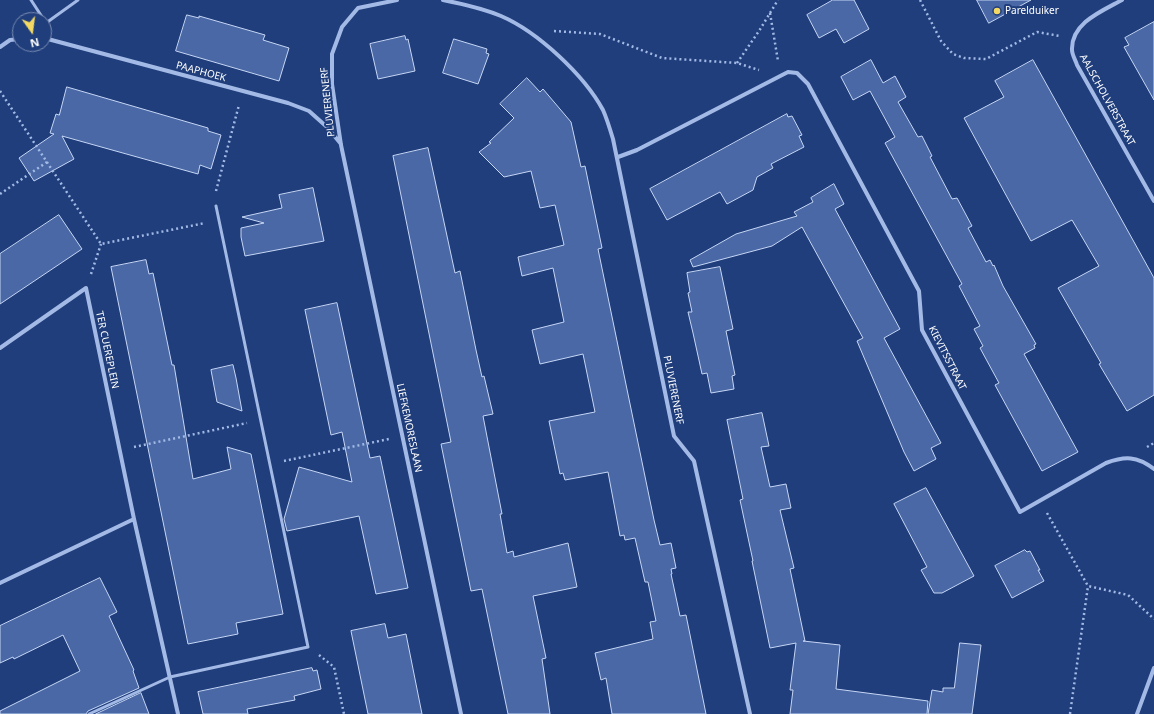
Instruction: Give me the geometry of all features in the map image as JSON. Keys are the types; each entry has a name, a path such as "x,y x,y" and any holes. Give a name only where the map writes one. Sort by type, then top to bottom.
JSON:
{"street":[{"name":"PLUVIERENERF","path":"341,145 332,84 332,54 342,27 358,8 397,0"},
{"name":"PLUVIERENERF","path":"443,0 470,6 502,16 527,30 549,47 569,66 587,86 602,110 614,139 618,157 674,436 694,461 750,714"},
{"path":"1074,38 1080,26 1093,16 1122,0"},
{"name":"AALSCHOLVERSTRAAT","path":"1074,38 1072,51 1077,65 1154,201"},
{"path":"0,48 12,40"},
{"name":"PAAPHOEK","path":"52,40 288,103 309,111 327,126 341,145"},
{"name":"KIEVITSSTRAAT","path":"780,76 788,72 797,73 808,84 919,292 922,330 1020,512 1106,464 1120,458 1134,459 1147,464 1154,469"},
{"path":"618,157 637,150 780,76"},
{"name":"LIEFKEMORESLAAN","path":"341,145 461,714"},
{"path":"0,348 86,288"},
{"name":"TER CUEREPLEIN","path":"86,288 134,519 178,714"},
{"path":"0,583 134,519"},
{"path":"1137,714 1154,668"}],"lane":[{"path":"31,0 39,12"},
{"path":"52,19 78,0"},
{"path":"89,714 170,677 308,647 216,206"}],"path":[{"path":"736,63 778,0"},
{"path":"920,0 941,41 953,54 964,58 986,59 1037,32 1074,38"},
{"path":"527,30 600,34 662,58 736,63 780,76 770,13"},
{"path":"0,91 101,244"},
{"path":"216,206 214,197 242,91"},
{"path":"0,194 47,162"},
{"path":"101,244 219,221"},
{"path":"86,288 101,244"},
{"path":"120,450 261,420"},
{"path":"270,464 402,436"},
{"path":"1040,500 1088,586 1070,714"},
{"path":"1088,586 1128,595 1154,619"},
{"path":"308,647 334,667 344,714"}],"building":[{"path":"833,0 854,0 869,29 844,43 836,29 819,38 807,15"},
{"name":"Parelduiker","path":"977,0 1031,0 989,23"},
{"path":"187,15 199,18 199,16 265,35 263,40 289,48 279,81 176,51"},
{"path":"1154,22 1154,100 1124,47 1129,45 1125,38"},
{"path":"405,36 406,40 408,39 415,71 378,79 370,44"},
{"path":"454,39 487,49 486,53 489,54 478,84 443,73"},
{"path":"871,60 883,83 895,76 906,97 898,102 918,137 922,136 932,156 930,157 952,199 957,198 972,226 968,228 986,262 990,260 993,266 994,265 1003,286 1036,344 1034,345 1035,348 1024,354 1078,452 1042,471 995,385 999,383 980,348 983,346 974,329 980,326 959,286 962,284 885,143 895,137 870,91 853,100 841,77"},
{"path":"1033,60 1154,278 1154,395 1127,411 1099,364 1101,363 1058,288 1099,266 1072,220 1031,241 964,118 1004,97 995,81"},
{"path":"527,78 540,92 543,89 571,122 581,167 585,166 602,248 598,249 654,520 660,545 671,543 676,568 671,569 671,574 680,616 686,615 706,714 612,714 606,678 601,680 595,653 653,639 650,622 656,621 648,582 645,582 635,538 625,540 624,535 620,536 608,472 565,480 563,473 560,474 549,421 595,412 583,354 540,364 532,330 564,322 553,268 522,276 518,257 564,245 555,205 540,208 531,171 504,177 479,152 491,143 489,142 514,118 500,104"},
{"path":"67,87 208,128 208,131 221,135 211,169 200,165 198,174 62,136 74,159 34,181 19,158 54,134 50,133 56,114 59,115"},
{"path":"787,114 788,117 792,116 802,135 799,136 804,147 771,164 773,168 757,177 753,190 727,204 720,192 667,220 650,189"},
{"path":"428,148 455,273 460,271 482,377 484,376 493,414 483,416 502,514 500,514 507,553 513,551 514,557 568,543 577,587 533,596 546,658 542,659 550,714 508,714 482,589 471,591 441,444 451,442 393,156"},
{"path":"834,184 844,204 835,209 900,329 884,338 941,443 931,448 936,459 914,471 904,452 857,341 863,338 802,227 772,246 693,267 690,260 736,234 797,216 794,212 813,202 811,198"},
{"path":"313,188 324,241 245,256 241,237 241,228 264,223 242,217 282,208 279,195"},
{"path":"59,215 82,249 0,304 0,254"},
{"path":"146,260 149,274 153,273 172,365 174,365 193,479 231,469 227,447 251,454 283,614 236,623 238,634 188,644 111,267"},
{"path":"720,267 733,329 726,331 735,375 732,376 734,389 711,393 707,373 702,374 688,312 692,312 688,293 690,292 687,273"},
{"path":"337,303 370,458 380,456 408,588 376,594 359,516 287,531 284,519 299,467 352,482 342,432 331,435 305,310"},
{"path":"233,365 242,411 217,402 211,370"},
{"path":"762,413 769,446 761,447 770,487 786,484 791,508 780,510 794,568 790,569 805,641 803,641 840,645 836,689 928,701 927,714 790,714 793,690 790,690 796,643 770,648 740,500 743,499 727,420"},
{"path":"926,488 974,576 942,593 934,593 921,570 927,567 894,504"},
{"path":"1025,550 1027,552 1030,551 1044,581 1012,598 995,566"},
{"path":"100,578 117,612 109,616 134,670 133,671 139,688 88,711 86,714 0,714 0,711 80,671 63,635 14,659 13,657 0,663 0,626"},
{"path":"385,624 388,638 406,634 422,714 368,714 351,631"},
{"path":"960,643 981,645 972,714 928,714 932,690 943,692 943,688 954,688"},
{"path":"312,668 313,671 317,670 321,689 294,696 295,700 247,709 248,714 203,714 198,692"},
{"path":"141,693 149,714 96,714"}],"place":[{"name":"Parelduiker","path":"997,11"}]}
